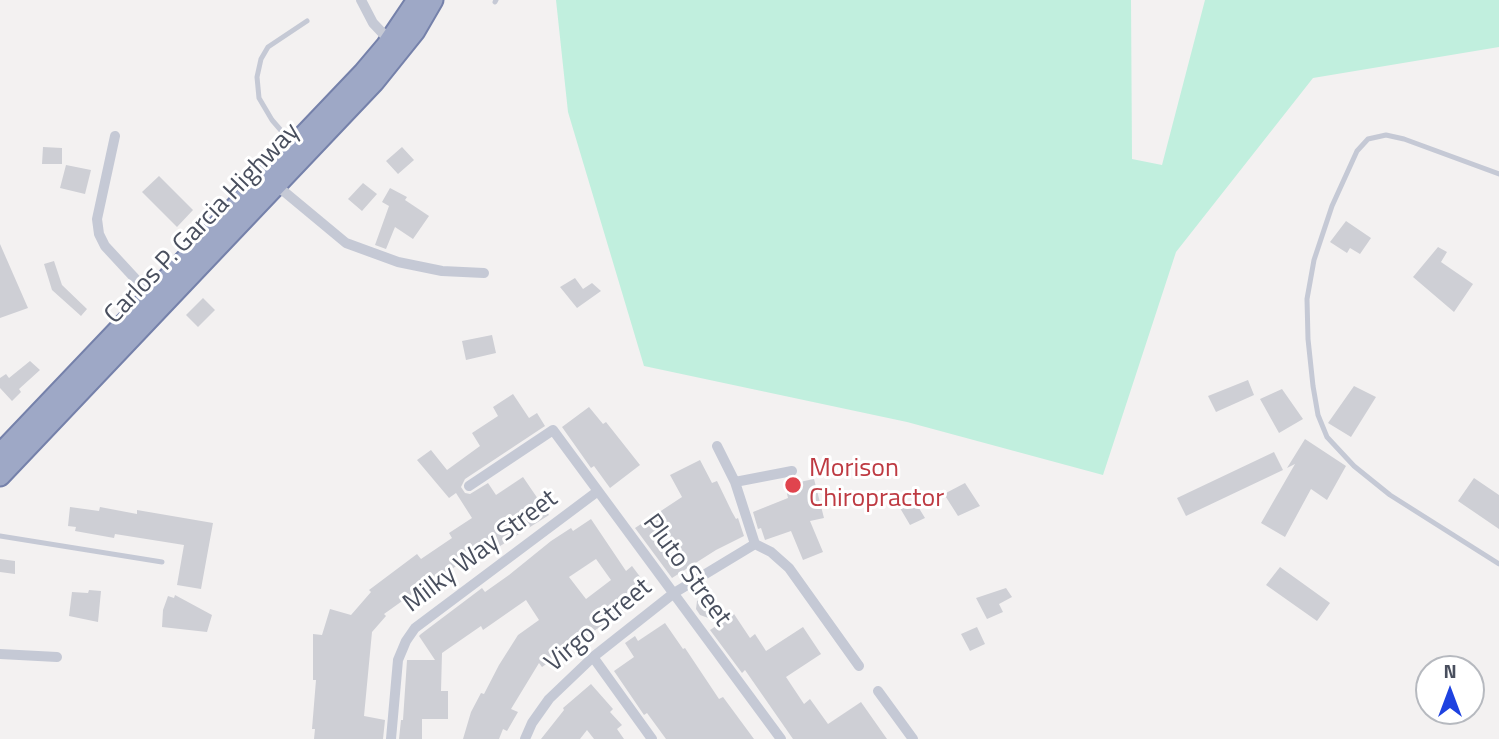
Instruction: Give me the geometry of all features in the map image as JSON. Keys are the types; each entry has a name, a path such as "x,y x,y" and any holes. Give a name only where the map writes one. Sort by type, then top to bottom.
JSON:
{"highway":[{"name":"Carlos P. Garcia Highway","path":"300,151 390,41 417,0"},
{"name":"Carlos P. Garcia Highway","path":"0,454 156,301 300,151 397,55 433,0"},
{"name":"Carlos P. Garcia Highway","path":"0,476 156,301"}],"street":[{"path":"361,0 373,23 390,41"},
{"path":"115,136 97,219 99,234 105,246 156,301"},
{"path":"271,181 346,243 398,262 442,271 484,274"},
{"name":"Pluto Street","path":"469,486 553,430 781,739"},
{"path":"716,446 735,482 755,544 771,552 789,568 859,666"},
{"path":"735,482 792,471"},
{"name":"Milky Way Street","path":"391,739 398,660 415,628 598,491"},
{"name":"Virgo Street","path":"525,739 548,699 593,657 674,593 755,544"},
{"path":"0,654 57,657"},
{"path":"593,657 652,739"},
{"path":"878,691 913,739"}],"lane":[{"path":"300,151 272,120 259,98 257,77 261,59 268,47 307,21"},
{"path":"1499,174 1404,138 1386,135 1368,139 1357,151 1332,206 1314,260 1307,299 1313,386 1318,415 1327,437 1354,466 1390,495 1499,564"},
{"path":"0,536 162,562"}],"green space":[{"path":"556,0 1131,0 1132,159 1162,165 1205,0 1499,0 1499,47 1313,78 1176,252 1103,475 907,422 644,366 568,112"}],"building":[{"path":"43,147 62,148 62,164 42,164"},
{"path":"402,147 414,160 398,174 386,161"},
{"path":"66,165 91,170 85,194 60,188"},
{"path":"159,176 193,210 177,227 142,192"},
{"path":"363,183 377,194 362,211 348,199"},
{"path":"390,188 407,197 405,200 429,216 413,239 395,227 386,249 375,245 389,206 382,202"},
{"path":"1346,221 1371,238 1360,254 1350,248 1347,253 1330,242"},
{"path":"0,244 28,308 0,318"},
{"path":"1438,247 1447,252 1441,262 1473,284 1454,312 1413,277"},
{"path":"54,261 62,285 87,309 81,316 52,290 44,264"},
{"path":"575,278 583,289 592,283 601,291 577,308 560,287"},
{"path":"203,298 215,310 198,327 186,315"},
{"path":"492,335 496,353 466,360 462,341"},
{"path":"30,361 40,370 19,389 21,392 12,401 0,388 0,378 6,374 9,378"},
{"path":"1248,380 1254,395 1216,412 1208,396"},
{"path":"1354,386 1376,397 1351,437 1328,423"},
{"path":"1282,389 1303,419 1279,433 1260,399"},
{"path":"513,394 529,418 537,413 545,426 465,479 461,487 465,493 470,494 488,483 496,495 523,477 549,515 497,548 495,545 469,562 467,559 435,580 438,583 415,598 412,594 384,614 386,616 372,632 364,716 385,720 383,739 314,739 315,729 312,729 316,680 313,680 313,634 322,635 330,609 351,615 371,592 369,590 417,554 421,559 452,538 449,533 472,518 456,493 449,498 417,460 431,450 447,470 480,446 472,433 498,416 493,407"},
{"path":"589,407 603,424 606,422 640,465 610,488 594,466 591,468 562,427"},
{"path":"1305,439 1346,466 1327,500 1311,489 1285,537 1261,523 1295,464 1287,468"},
{"path":"1274,452 1283,470 1186,516 1177,498"},
{"path":"700,460 712,483 717,481 732,512 736,519 738,518 744,536 672,578 635,528 682,497 670,475"},
{"path":"1474,478 1499,495 1499,529 1458,501"},
{"path":"814,479 824,518 810,521 823,552 803,560 791,531 765,540 761,528 758,529 753,512 788,498 785,485"},
{"path":"965,483 980,506 958,516 944,494"},
{"path":"914,500 925,518 910,525 900,508"},
{"path":"70,507 99,511 100,507 137,514 137,510 213,523 201,589 177,585 184,545 115,534 114,538 75,531 76,527 68,526"},
{"path":"591,519 626,571 632,566 650,590 586,637 581,630 558,648 562,653 542,667 539,663 511,709 518,712 507,731 503,729 499,739 463,739 471,712 481,693 484,694 518,635 539,620 526,600 483,630 481,626 442,653 441,691 448,691 448,719 422,719 422,739 399,739 407,660 435,660 419,636 482,588 485,592 551,541 571,528 573,531","holes":["596,559 611,580 586,599 569,577"]},
{"path":"0,559 15,561 15,574 0,572"},
{"path":"1280,567 1330,603 1317,621 1266,585"},
{"path":"1006,588 1012,597 999,604 1003,612 987,619 976,598"},
{"path":"89,590 101,591 98,622 69,616 72,592 88,593"},
{"path":"175,595 212,615 207,632 162,627 163,610 168,596 174,598"},
{"path":"704,597 715,602 714,620 700,615 696,609 697,601"},
{"path":"734,614 750,638 755,634 766,651 803,627 821,654 786,677 804,704 810,699 828,724 861,702 887,739 793,739 745,670 742,673 710,630"},
{"path":"665,623 719,699 723,697 754,739 666,739 647,713 644,715 614,671 634,657 625,643 635,636 638,641"},
{"path":"977,627 985,644 970,651 961,634"},
{"path":"591,684 613,709 610,712 622,725 617,729 624,739 594,739 587,730 580,739 541,739 563,708"}],"place":[{"name":"Morison Chiropractor","path":"793,485"}]}
